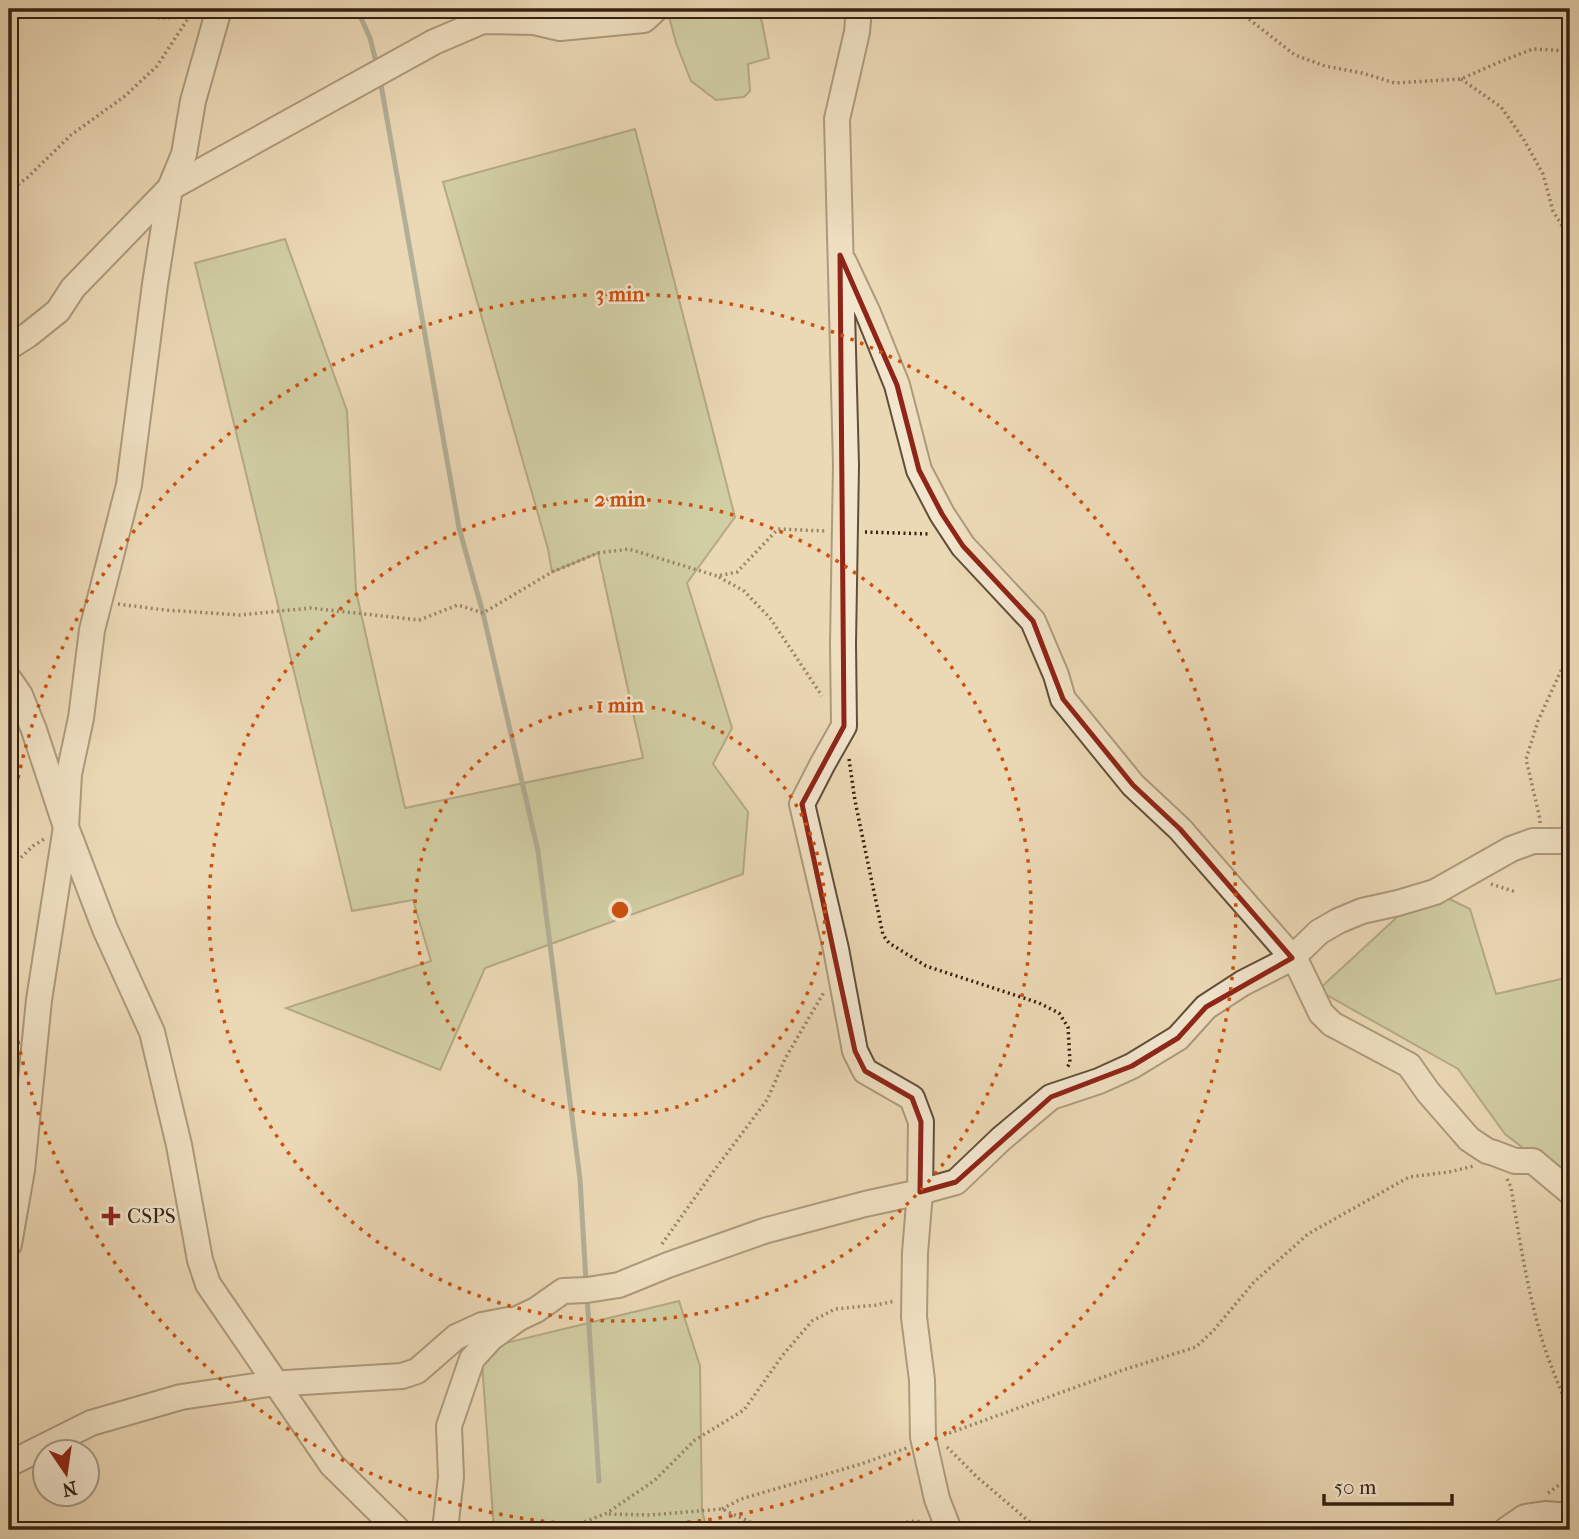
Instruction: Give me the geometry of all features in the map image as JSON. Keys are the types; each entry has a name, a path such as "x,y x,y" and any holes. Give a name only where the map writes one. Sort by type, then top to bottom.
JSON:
{"street":[{"path":"9,1244 22,1170 39,1000 66,827 69,774 81,718 92,630 129,485 170,188 184,154 193,101 219,9"},
{"path":"9,347 58,311 73,288 170,188 434,42 483,22 534,22 560,28 644,20 656,9"},
{"path":"859,9 857,32 837,119 846,466 844,726 802,804 836,949 855,1051 865,1071 912,1098 921,1122 914,1317 937,1499 948,1529"},
{"path":"841,255 897,385 919,470 942,514 963,546 1033,621 1063,699 1133,785 1180,829 1293,958 1321,1013 1332,1024 1409,1065 1428,1092 1469,1139 1487,1151 1515,1160 1533,1161 1570,1192"},
{"path":"9,679 20,695 34,730 66,827 105,929 152,1032 179,1145 200,1260 208,1283 332,1465 398,1530"},
{"path":"444,1530 451,1477 449,1426 472,1359 491,1338 563,1291 619,1285 764,1231 865,1203 956,1182 1051,1097 1099,1081 1132,1066 1178,1038 1206,1007 1243,983 1293,958 1319,932 1338,920 1435,892 1511,849 1533,841 1562,841 1570,838"},
{"path":"9,1464 90,1423 181,1397 276,1384 402,1376 417,1371 456,1337 482,1325 520,1318"},
{"path":"1506,1530 1525,1517 1545,1514 1570,1516"}],"path":[{"path":"143,9 159,18 189,17"},
{"path":"9,191 27,178 71,135 125,96 157,66 189,17 200,9"},
{"path":"1236,9 1295,55 1325,66 1395,83 1461,79 1533,49 1570,51"},
{"path":"1461,79 1501,107 1509,118 1543,174 1553,211 1570,236"},
{"path":"1570,329 1566,344 1570,366"},
{"path":"717,576 737,572 778,529 957,537"},
{"path":"99,601 165,610 240,615 310,608 419,620 458,605 483,613 552,572 598,553 629,549 717,576 744,591 770,618 824,699"},
{"path":"1533,841 1539,832 1540,819 1526,759 1538,721 1570,651"},
{"path":"844,726 855,800 883,936 889,943 926,966 1039,1003 1059,1013 1068,1027 1070,1063 1051,1097"},
{"path":"9,869 33,846 66,827"},
{"path":"641,1275 767,1100 786,1057 823,995 826,984"},
{"path":"607,1513 650,1515 722,1509 740,1499 861,1464 1123,1370 1196,1347 1254,1282 1308,1234 1409,1177 1449,1172 1482,1163 1494,1153 1511,1187 1525,1274 1541,1337 1570,1413"},
{"path":"564,1530 607,1513 654,1480 695,1440 744,1410 782,1356 813,1321 835,1309 876,1305 914,1296"},
{"path":"931,1439 1039,1530"},
{"path":"722,1509 774,1530"},
{"path":"852,1530 916,1521 948,1529"}],"highlighted area":[{"path":"840,255 897,385 919,470 942,514 963,546 1033,621 1063,699 1133,785 1180,829 1292,958 1206,1007 1178,1038 1132,1066 1051,1097 956,1182 920,1192 921,1122 912,1098 865,1071 855,1051 802,804 844,726"}],"green space":[{"path":"667,9 756,9 762,22 769,58 748,64 750,91 744,97 716,100 691,81 676,43"},
{"path":"635,129 735,517 687,583 732,728 713,764 748,812 743,874 485,968 440,1070 286,1008 431,961 413,900 352,911 195,263 285,239 347,411 356,591 405,808 643,758 598,553 552,572 548,549 443,182"},
{"path":"1435,892 1470,909 1496,994 1570,977 1570,1184 1505,1134 1458,1069 1318,990 1419,897"},
{"path":"679,1301 700,1366 702,1510 707,1530 494,1530 481,1349"}],"waterway":[{"path":"357,9 370,38 377,66"},
{"path":"380,79 459,528 483,613 538,851 580,1179 586,1282"},
{"path":"587,1295 599,1481"}],"place":[{"name":"CSPS","path":"111,1216"}]}
